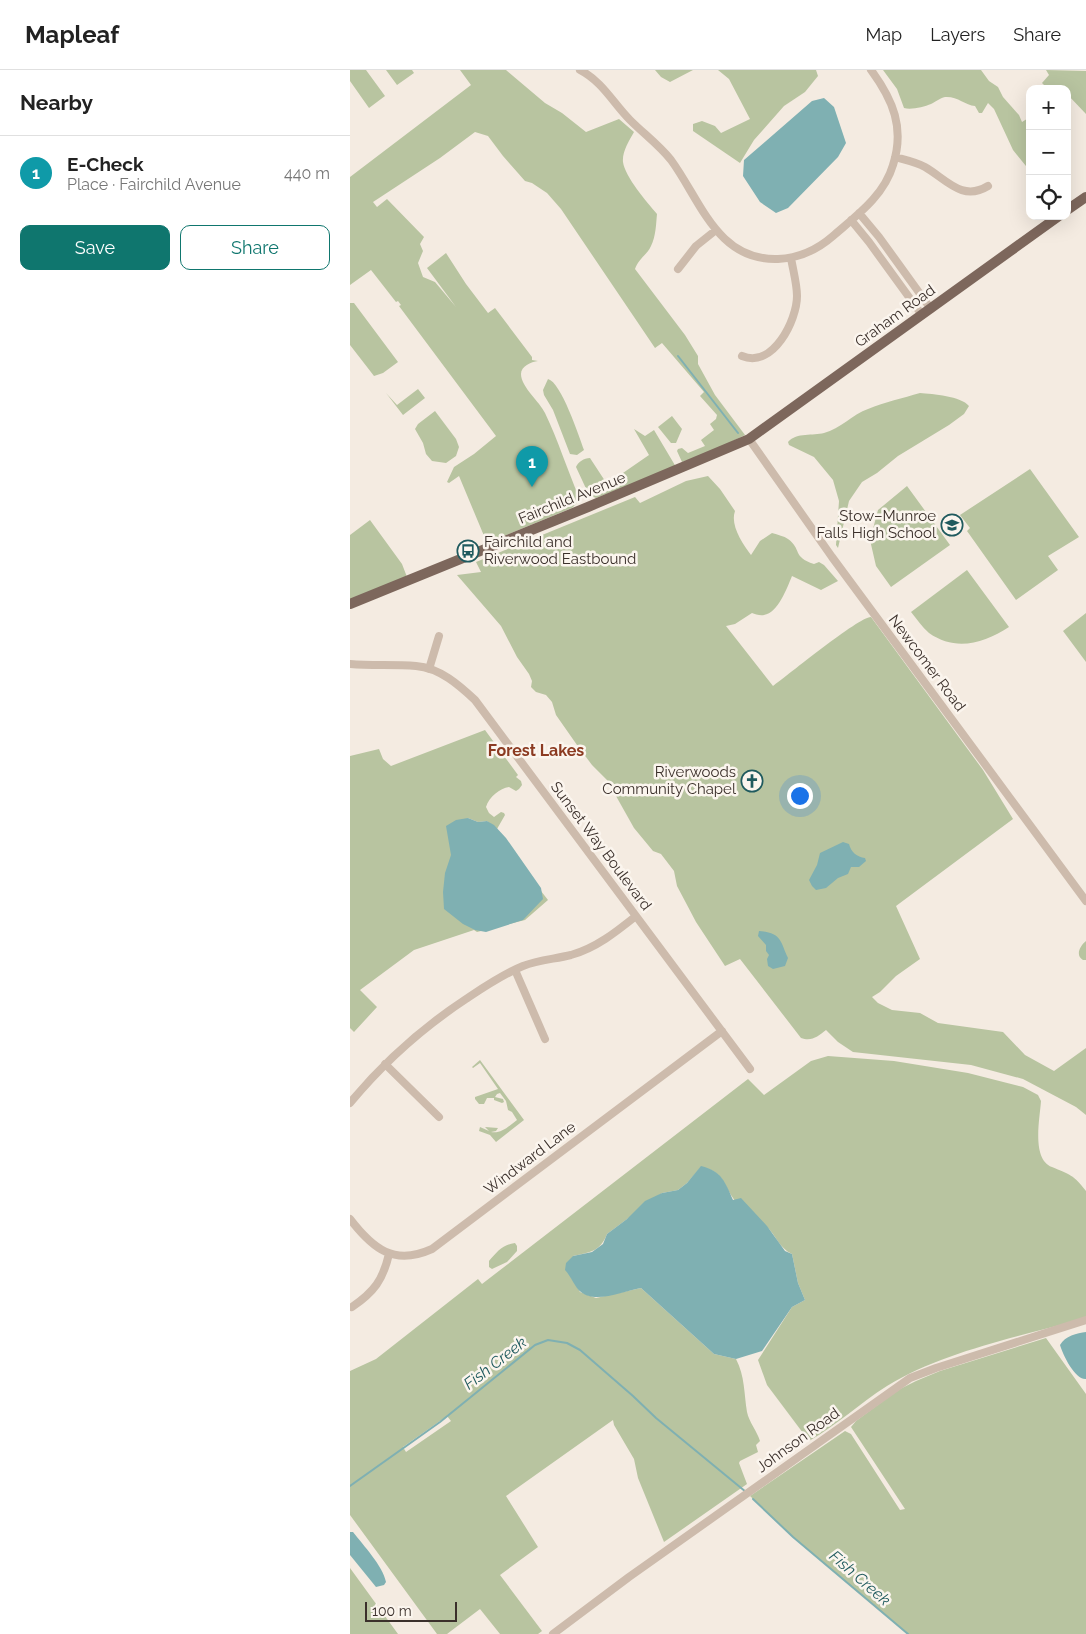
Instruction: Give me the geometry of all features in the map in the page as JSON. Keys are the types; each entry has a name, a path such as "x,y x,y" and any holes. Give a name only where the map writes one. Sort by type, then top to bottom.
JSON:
{"main road":[{"path":"1071,207 1086,197"},
{"name":"Graham Road","path":"748,439 1053,220"},
{"name":"Fairchild Avenue","path":"350,604 588,507 748,439"}],"street":[{"path":"580,70 599,83 624,114 667,156 716,230 734,247 748,254 766,259 791,258 816,249 859,213 883,186 892,168 898,138 894,110 888,94 871,70"},
{"path":"895,157 917,163 930,170 946,183 961,189 975,192 988,186"},
{"path":"859,213 907,277 926,312"},
{"path":"851,220 899,283 926,312"},
{"path":"678,269 696,246 716,230"},
{"path":"877,253 886,247"},
{"path":"742,356 755,358 765,354 787,332 792,320 797,296 791,258"},
{"path":"899,283 907,277"},
{"name":"Newcomer Road","path":"748,439 832,557 1086,901"},
{"path":"429,669 439,636"},
{"name":"Sunset Way Boulevard","path":"350,664 417,666 429,669 456,683 475,700 750,1069"},
{"path":"350,1103 401,1048 442,1014 515,970 539,961 570,955 587,949 611,936 636,916"},
{"path":"515,970 545,1039"},
{"name":"Windward Lane","path":"350,1219 368,1242 389,1254 401,1256 417,1255 437,1246 722,1031"},
{"path":"385,1064 438,1117"},
{"path":"352,1307 377,1285 384,1273 389,1254"},
{"name":"Johnson Road","path":"553,1634 629,1577 910,1378 1086,1320"}],"green space":[{"path":"350,70 366,70 385,96 369,108 350,81"},
{"path":"386,70 412,70 414,73 397,85"},
{"path":"460,70 506,70 545,103 562,113 586,132 619,119 634,132 626,147 623,162 628,175 637,189 657,214 653,242 635,269 685,335 698,356 698,364 715,395 745,435 707,454 682,462 677,451 678,449 682,448 688,453 705,446 701,440 714,430 710,424 716,419 717,415 700,396 704,392 662,343 655,348 561,209 547,193 532,183 525,181 488,136 475,132 440,158 373,202 377,207 387,199 424,237 420,244 423,251 418,263 423,277 435,282 456,307 427,268 446,253 488,313 495,308 532,357 532,360 538,361 530,363 521,371 522,379 545,413 579,497 572,508 487,543 459,476 449,483 447,482 454,467 496,436 399,306 401,305 398,301 396,302 371,270 350,285 350,177 471,85"},
{"path":"655,70 693,70 670,82 661,77"},
{"path":"718,70 816,70 818,76 805,92 784,106 754,140 740,163 693,131 693,124 702,121 715,126 721,133 750,119 729,79"},
{"path":"883,70 981,70 989,81 998,87 1003,97 1019,115 1022,122 1026,120 1026,166 1013,150 994,109 988,103 982,113 979,113 975,106 949,97 910,109 904,108 897,89"},
{"path":"1046,70 1086,71 1086,114 1071,98 1071,85 1044,85 1042,83 1049,75"},
{"path":"350,303 354,303 398,362 383,373 374,376 350,345"},
{"path":"548,379 558,389 574,422 584,450 577,455 570,454 553,410 544,395 543,390"},
{"path":"418,389 425,398 403,415 386,393 397,405"},
{"path":"920,393 953,398 969,406 964,414 949,425 898,456 862,482 849,501 838,548 836,545 839,501 833,480 814,457 789,445 788,442 796,437 830,431 862,411"},
{"path":"435,411 456,439 459,447 456,456 446,463 432,461 426,454 423,443 415,429 418,424"},
{"path":"672,416 682,429 676,443 671,443 658,427"},
{"path":"634,429 645,436 654,430 676,467 596,498 589,495 576,467 578,463 590,458 607,484 649,455"},
{"path":"1030,469 1079,537 1048,556 1058,570 1016,600 967,531 970,528 960,515"},
{"path":"708,476 720,489 735,511 735,528 751,555 760,541 772,533 783,536 795,546 803,559 814,564 819,562 824,565 838,581 821,590 792,576 774,610 764,615 752,613 735,624 726,626 773,686 853,626 871,617 983,770 1013,819 896,906 920,959 896,976 880,992 872,997 878,1003 892,1010 920,1013 938,1023 1003,1032 1025,1055 1054,1071 1086,1048 1086,1115 1076,1107 1023,1079 971,1065 853,1052 838,1042 826,1030 812,1039 801,1038 740,959 725,966 696,922 677,886 674,871 661,854 653,851 634,828 607,780 592,765 556,715 552,702 546,695 536,692 531,687 532,681 529,674 517,657 501,626 457,575 481,572 476,562 635,497 640,503 686,481"},
{"path":"907,486 950,545 891,587 876,566 870,540 878,510"},
{"path":"370,520 402,564 407,577 350,600 350,535"},
{"path":"967,570 1009,627 990,637 970,643 960,644 939,639 929,633 911,612"},
{"path":"1086,613 1086,662 1063,631"},
{"path":"485,730 518,775 516,777 521,781 522,785 516,791 509,787 502,789 487,803 486,807 489,813 494,817 501,812 505,815 497,829 487,821 478,822 468,818 462,825 488,823 548,900 525,920 477,932 474,930 414,950 360,990 377,1007 354,1032 350,1028 350,756 379,749 383,759 391,766"},
{"path":"1086,941 1086,960 1083,960 1079,956 1079,950"},
{"path":"828,1056 894,1061 968,1073 1023,1087 1038,1095 1041,1101 1038,1137 1041,1156 1045,1163 1067,1173 1078,1181 1086,1191 1086,1318 984,1346 933,1363 887,1386 809,1441 767,1385 758,1360 792,1307 805,1300 798,1283 792,1254 781,1245 762,1222 736,1202 722,1178 709,1169 701,1167 678,1190 662,1193 607,1234 598,1248 573,1256 571,1277 580,1292 596,1298 641,1288 714,1354 736,1359 743,1378 748,1416 760,1441 756,1445 758,1452 739,1463 747,1484 664,1542 638,1478 634,1459 613,1420 506,1496 538,1547 500,1575 542,1631 538,1634 500,1634 480,1609 447,1634 437,1634 350,1515 350,1371 376,1359 478,1279 482,1284 748,1079 764,1095 811,1061","holes":["447,1416 451,1421 406,1452 403,1447"]},
{"path":"480,1060 524,1120 496,1142 490,1135 479,1131 480,1127 489,1131 485,1127 498,1128 496,1131 491,1132 498,1132 517,1120 512,1112 508,1110 506,1101 500,1093 495,1097 503,1099 504,1102 502,1103 494,1100 494,1098 487,1098 484,1104 479,1104 475,1099 475,1097 498,1089 480,1063 472,1067"},
{"path":"515,1243 517,1251 507,1262 492,1269 489,1267 489,1261 497,1252 507,1245"},
{"path":"1046,1338 1086,1394 1086,1634 908,1634 793,1537 750,1496 845,1431 851,1434 900,1510 905,1509 851,1427 856,1421 898,1390 916,1381 940,1371"},
{"path":"350,1568 398,1634 350,1634"}],"water":[{"path":"824,98 834,107 846,143 838,157 788,208 776,213 760,202 743,176 744,160 812,101"},
{"path":"468,818 478,822 487,821 494,825 506,838 541,888 543,899 523,920 486,932 475,930 463,924 444,909 445,873 451,855 446,826 456,820"},
{"path":"843,842 849,844 855,854 865,858 866,861 859,867 851,867 848,874 838,878 826,888 816,890 809,880 817,865 820,853"},
{"path":"759,931 772,934 779,939 788,958 785,966 773,969 768,966 767,959 769,955 766,951 766,945 758,936"},
{"path":"701,1166 718,1174 725,1183 733,1200 741,1198 767,1226 785,1251 792,1254 798,1283 805,1300 792,1307 762,1351 736,1359 714,1354 641,1288 610,1296 594,1297 579,1290 565,1270 566,1263 573,1256 592,1252 603,1244 607,1234 627,1219 645,1201 662,1193 678,1190 687,1183"},
{"path":"1086,1332 1086,1379 1078,1376 1074,1371 1060,1345 1068,1337"},
{"path":"350,1532 353,1532 381,1569 386,1582 384,1585 376,1587 350,1555"}],"waterway":[{"path":"678,356 738,433"},
{"name":"Fish Creek","path":"350,1486 440,1422 535,1345 548,1340 567,1343 580,1350 656,1418 746,1492"},
{"name":"Fish Creek","path":"753,1499 793,1537 908,1634"}],"place":[{"name":"E-Check","path":"532,487"},
{"name":"Stow–Munroe Falls High School","path":"952,525"},
{"name":"Fairchild and Riverwood Eastbound","path":"468,551"},
{"name":"Riverwoods Community Chapel","path":"752,781"}],"district":[{"name":"Forest Lakes","path":"536,750"}]}
